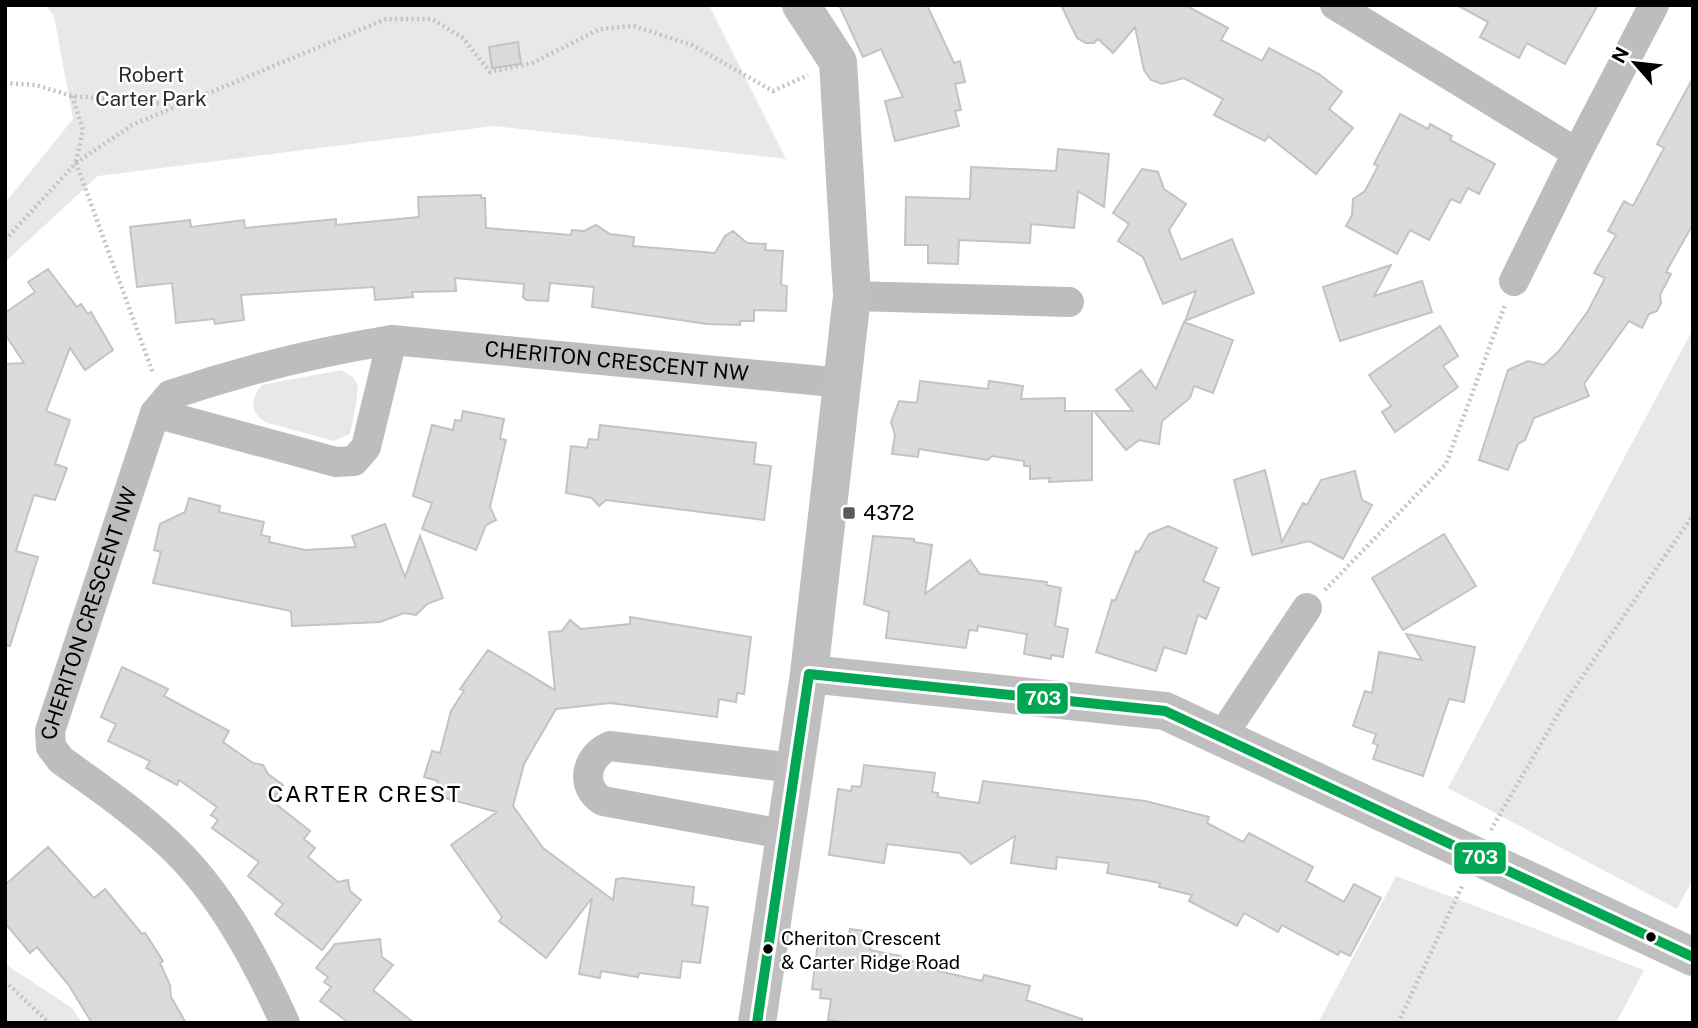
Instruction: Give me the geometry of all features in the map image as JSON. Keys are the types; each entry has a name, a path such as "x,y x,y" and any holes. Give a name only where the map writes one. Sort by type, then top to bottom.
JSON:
{"street":[{"path":"757,1023 783,834 809,674 852,296 838,62 802,5"},
{"path":"1335,5 1577,153"},
{"path":"1514,281 1654,5"},
{"path":"852,296 1069,302"},
{"path":"155,413 336,462 354,461 366,447 392,340"},
{"name":"CHERITON CRESCENT NW","path":"285,1023 260,967 216,900 170,844 61,760 51,747 50,731 155,413 170,395 242,371 327,350 392,340 842,383"},
{"path":"1222,736 1307,608"},
{"path":"809,674 1165,711 1693,957"},
{"path":"783,834 603,801 589,788 589,768 601,750 610,746 794,768"}],"path":[{"path":"5,240 76,163 132,125 386,19 432,19 463,38 490,72 532,63 600,29 635,26 692,46 773,91 838,62"},
{"path":"5,83 36,85 72,96 180,105"},
{"path":"72,96 83,130 76,163 158,387 155,413"},
{"path":"1307,608 1447,464 1514,281"},
{"path":"1398,1023 1477,856 1565,702 1693,515"},
{"path":"5,981 49,1023"}],"green space":[{"name":"Robert Carter Park","path":"46,5 709,5 786,159 494,126 98,176 5,262 5,203 73,119 54,16"},
{"path":"1693,329 1693,879 1677,909 1448,788"},
{"path":"341,370 353,377 358,386 350,434 334,441 268,423 255,411 253,401 262,385"},
{"path":"1396,876 1644,970 1616,1023 1318,1023"},
{"path":"5,964 72,1008 82,1023 5,1023"}],"building":[{"path":"839,5 927,5 954,63 960,61 965,82 955,84 961,110 955,111 959,126 895,141 885,101 903,97 881,49 863,57"},
{"path":"1061,5 1185,5 1228,28 1221,40 1262,61 1269,48 1319,74 1342,92 1329,109 1353,128 1316,174 1268,136 1265,141 1214,115 1223,99 1184,78 1162,84 1151,80 1144,70 1135,27 1113,53 1098,39 1094,43 1086,43 1077,38"},
{"path":"1457,5 1598,5 1565,64 1527,43 1519,58 1480,37 1488,22"},
{"path":"518,42 521,64 492,68 489,47"},
{"path":"1693,78 1693,224 1666,272 1671,274 1660,295 1661,303 1657,311 1649,314 1642,328 1629,321 1584,384 1589,396 1534,418 1525,440 1518,444 1508,470 1479,460 1508,370 1528,361 1544,365 1559,351 1588,311 1605,278 1594,273 1616,235 1608,231 1624,201 1633,206 1664,148 1657,144"},
{"path":"1400,114 1428,129 1430,124 1452,136 1450,140 1495,164 1479,194 1468,188 1460,203 1451,199 1429,240 1410,230 1397,254 1346,226 1352,215 1353,199 1365,191 1378,166 1374,164"},
{"path":"1058,149 1109,154 1104,207 1078,191 1074,228 1031,224 1030,243 959,240 958,264 928,263 928,245 905,245 906,197 970,199 971,167 1056,171"},
{"path":"1142,169 1158,172 1164,189 1186,204 1169,230 1181,260 1232,239 1254,293 1185,321 1196,291 1163,304 1143,257 1118,241 1129,224 1113,213"},
{"path":"481,195 481,198 485,198 486,228 571,235 572,230 584,231 596,225 610,234 634,237 633,246 715,253 725,236 733,231 747,243 766,244 765,250 783,251 781,285 787,286 786,311 754,310 754,321 740,321 740,325 707,324 592,307 594,287 550,283 548,301 526,300 523,297 524,284 455,278 456,291 412,292 413,297 375,300 374,287 241,295 244,320 215,324 214,319 176,323 172,283 137,287 130,227 190,220 191,227 244,220 245,228 336,219 336,225 419,217 418,197"},
{"path":"1391,265 1374,296 1422,281 1432,312 1340,341 1323,287"},
{"path":"48,269 77,307 81,304 88,314 91,312 113,350 85,370 70,348 46,411 70,420 55,464 67,468 55,500 34,495 16,551 38,557 10,646 5,645 5,364 24,363 5,334 5,313 35,292 28,282"},
{"path":"1184,322 1233,340 1213,393 1194,386 1190,398 1162,421 1159,444 1139,440 1126,450 1094,411 1133,411 1116,390 1141,370 1156,389"},
{"path":"1440,326 1458,356 1443,366 1458,387 1395,432 1382,412 1391,406 1369,375"},
{"path":"920,381 988,389 989,381 1023,386 1021,399 1065,398 1065,411 1092,411 1092,480 1049,482 1050,478 1030,479 1030,466 1024,466 1024,461 992,456 988,460 919,449 918,457 892,454 895,435 891,422 899,401 917,403"},
{"path":"463,411 504,419 500,439 506,440 490,507 496,520 486,525 476,550 422,529 432,503 413,496 432,425 453,430 455,420 461,421"},
{"path":"600,425 756,443 754,464 771,466 764,520 606,500 599,506 592,498 566,493 571,446 587,448 589,439 598,440"},
{"path":"1265,470 1282,542 1303,503 1307,505 1321,480 1355,471 1362,500 1372,505 1343,559 1309,541 1252,555 1234,480"},
{"path":"189,498 220,506 219,512 264,522 261,535 270,537 269,542 305,550 356,547 352,536 385,524 405,577 420,536 443,598 427,604 416,615 404,613 380,622 292,626 291,611 153,583 161,552 154,550 160,524 185,512"},
{"path":"1168,526 1217,548 1203,581 1219,588 1206,619 1198,615 1186,654 1164,647 1156,671 1096,652 1112,600 1115,601 1136,551 1139,552 1149,534"},
{"path":"1444,534 1476,586 1403,630 1372,578"},
{"path":"873,536 914,539 914,542 932,545 925,594 970,560 980,574 1047,582 1046,585 1061,588 1055,626 1068,629 1063,657 1051,655 1051,659 1024,654 1027,634 978,626 977,631 969,630 966,648 886,638 889,612 864,604"},
{"path":"630,617 751,637 744,694 737,693 736,702 719,699 717,717 610,703 556,709 524,764 513,806 543,848 613,900 616,879 622,878 694,887 692,905 708,907 700,963 682,961 680,978 639,973 638,977 601,971 600,978 579,974 592,898 546,958 499,921 502,917 451,845 497,812 434,795 438,781 424,777 432,751 440,753 451,711 464,691 460,689 488,650 555,690 549,632 562,631 570,620 581,629 630,624"},
{"path":"1406,634 1475,647 1464,702 1449,699 1423,776 1373,759 1378,745 1373,743 1376,734 1353,726 1365,691 1372,693 1379,652 1422,660"},
{"path":"122,667 168,689 164,696 229,731 223,742 253,763 263,765 268,774 283,785 272,801 310,831 304,839 315,848 308,857 338,882 348,880 350,891 361,900 322,950 275,914 283,904 248,876 259,862 212,828 218,820 211,815 217,807 179,780 177,785 146,768 150,761 108,741 116,724 101,717"},
{"path":"864,765 935,773 932,792 938,793 938,797 979,803 983,781 1145,801 1209,817 1207,823 1243,842 1249,833 1313,867 1306,881 1344,902 1354,884 1381,898 1350,956 1340,951 1338,955 1282,925 1278,932 1244,913 1237,926 1189,901 1192,895 1159,887 1160,883 1107,873 1109,863 1057,857 1056,869 1011,863 1015,836 971,864 960,853 887,844 884,863 829,855 838,789 851,791 852,786 861,787"},
{"path":"48,847 94,898 105,889 142,934 145,933 163,961 160,963 170,985 171,997 186,1023 92,1023 68,984 37,947 30,953 5,923 5,885"},
{"path":"850,929 872,932 870,950 922,963 921,967 982,981 984,975 1030,986 1026,1000 1082,1019 1082,1023 850,1023 828,1020 831,999 820,998 821,990 812,989 819,935 849,935"},
{"path":"380,939 382,957 393,965 373,990 414,1023 349,1023 320,1001 331,987 324,982 328,977 316,968 335,944"}],"transit line":[{"name":"703","path":"809,674 1165,711 1693,957"},
{"name":"703","path":"757,1023 809,674"}],"place":[{"name":"4372","path":"849,513"},
{"name":"Cheriton Crescent & Carter Ridge Road","path":"768,949"}],"district":[{"name":"CARTER CREST","path":"365,794"}]}
